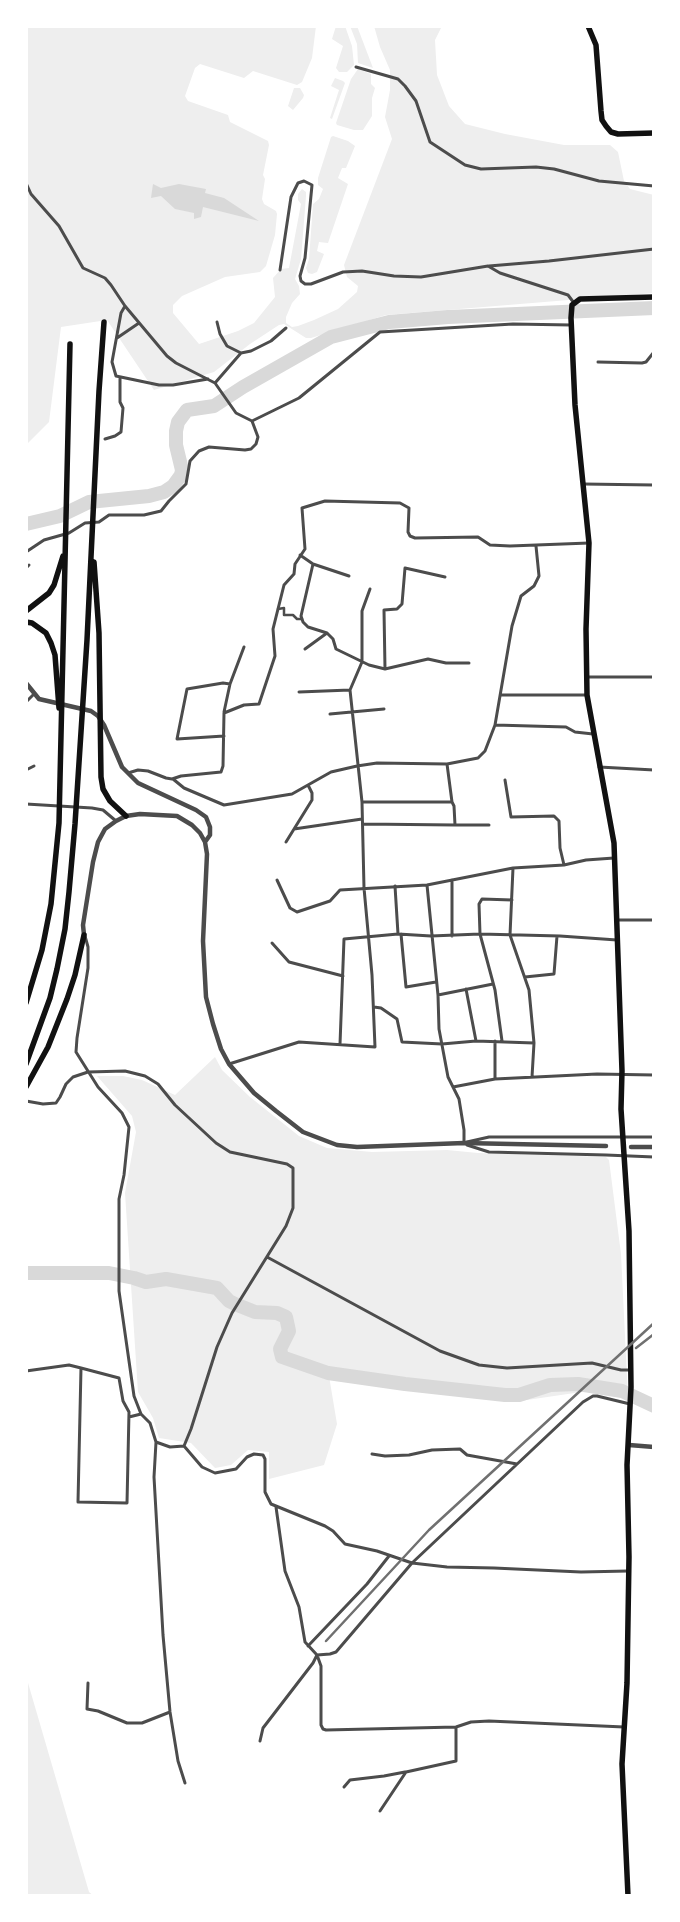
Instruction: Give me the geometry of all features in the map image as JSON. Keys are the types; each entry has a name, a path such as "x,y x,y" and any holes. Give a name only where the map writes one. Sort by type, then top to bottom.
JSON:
{"main road":[{"path":"591,27 596,45 602,120 611,132 618,134 654,134"},
{"path":"628,1896 622,1790 627,1683 631,1403 629,1231 621,1109 622,1074 614,843 587,695 589,543 582,484 571,318 573,305 580,299 654,297"},
{"path":"26,1064 50,998 65,929 76,824 104,322"},
{"path":"26,1004 42,950 51,904 59,822 61,760 60,686 69,445 70,344"},
{"path":"92,538 99,633 101,777 103,789 110,802 126,816"},
{"path":"26,611 50,593 65,547"},
{"path":"26,622 32,623 46,633 55,655 60,686"},
{"path":"26,1087 48,1047 67,999 84,936"}],"street":[{"path":"356,67 398,79 416,101 430,142 465,164 481,169 536,167 554,169 599,181 654,186"},
{"path":"280,270 291,197 298,183 304,181 312,185 305,258 300,276 301,281 305,284 312,284 343,272 362,271 394,276 421,277 488,266 654,249"},
{"path":"26,183 31,194 59,226 83,268 105,278 112,285 125,306 166,356 215,383 236,413 252,421 258,437 254,446 245,450 209,448 199,451 190,461 186,484 161,511 144,515 109,515 100,522 86,523 68,533 44,540 26,552"},
{"path":"488,266 500,273 568,295 573,305"},
{"path":"125,306 121,313 112,362 116,376 166,385 208,379"},
{"path":"116,338 139,322"},
{"path":"216,322 227,346 241,353"},
{"path":"252,421 299,398 380,332 513,324 571,325"},
{"path":"215,383 241,353 251,351 271,341 286,328"},
{"path":"598,362 642,363 646,362 654,352"},
{"path":"105,439 121,432 123,408 120,402 120,377"},
{"path":"582,484 654,484"},
{"path":"224,713 244,705 259,704 275,656 273,629 284,585 294,574 295,564 305,549 302,508 325,502 400,502 409,508 408,532 410,536 415,538 478,537 490,545 536,546 589,543"},
{"path":"128,773 138,770 148,771 172,779 184,788 224,806 292,794 331,772 377,762 447,764 478,758 486,751 495,724 512,626 521,596 534,586 539,576 536,546"},
{"path":"300,555 313,564 349,576"},
{"path":"313,564 302,619 308,627 327,633 333,639 336,649 362,662 385,669 428,659 446,663 469,663"},
{"path":"385,669 384,610 397,609 402,604 405,568 445,577"},
{"path":"229,1064 299,1042 375,1047 374,1007 364,888 362,802 350,690 362,662 362,611 370,589"},
{"path":"278,609 284,608 284,614 302,619"},
{"path":"305,649 327,633"},
{"path":"172,779 181,776 221,772 223,766 224,713 230,684 244,647"},
{"path":"586,677 654,676"},
{"path":"26,683 40,699 91,711 98,716 104,724 118,758 128,773 138,783 196,810 206,817 210,827 210,835 205,842"},
{"path":"224,736 177,739 187,689 222,683 230,684"},
{"path":"299,692 350,690"},
{"path":"26,702 34,694"},
{"path":"501,695 587,695"},
{"path":"330,714 384,709"},
{"path":"495,724 566,726 575,732 593,734"},
{"path":"447,764 455,825"},
{"path":"26,770 34,766"},
{"path":"599,767 654,770"},
{"path":"505,780 511,816 554,816 559,821 560,848 564,865"},
{"path":"286,842 312,800 312,793 308,785"},
{"path":"362,802 452,802"},
{"path":"26,804 98,809 103,810 116,821"},
{"path":"185,1783 178,1761 170,1712 154,1477 156,1442 150,1423 141,1414 134,1396 119,1291 119,1199 124,1175 129,1128 122,1113 98,1087 76,1052 88,968 88,947 83,925 96,849 105,830 126,816 140,814 177,816 192,825 200,833 205,842 207,854 203,941 206,997 221,1049 229,1064 254,1093 304,1132 320,1140 337,1145 357,1147 464,1144 606,1146"},
{"path":"294,829 362,819"},
{"path":"362,824 489,825"},
{"path":"277,880 290,908 297,912 330,901 340,890 427,885 513,868 564,865 586,860 614,858"},
{"path":"513,868 510,935 529,990 534,1043 532,1077"},
{"path":"452,880 452,936"},
{"path":"427,885 438,994 439,1029 448,1078 459,1100 464,1130 464,1144"},
{"path":"395,886 406,987 436,982"},
{"path":"502,1041 499,1012 480,934 479,904 482,899 512,900"},
{"path":"617,920 654,920"},
{"path":"340,1044 344,939 400,934 431,936 480,934 618,940"},
{"path":"526,977 554,974 557,936"},
{"path":"272,943 289,962 343,976"},
{"path":"438,994 493,984"},
{"path":"466,989 476,1041"},
{"path":"374,1007 381,1008 397,1019 402,1042 442,1044 502,1041 534,1043"},
{"path":"494,1079 495,1041"},
{"path":"26,1101 43,1104 56,1103 72,1076 88,1072 125,1071 145,1076 158,1084 175,1104 216,1143 230,1152 286,1164 293,1168 293,1208 286,1226 232,1313 216,1347 184,1446"},
{"path":"453,1087 494,1079 622,1074 654,1075"},
{"path":"464,1144 489,1136 623,1139 654,1137"},
{"path":"464,1144 489,1152 624,1154 654,1158"},
{"path":"631,1147 654,1147"},
{"path":"267,1256 440,1350 479,1365 507,1368 592,1363 621,1370 631,1370"},
{"path":"26,1371 56,1366 69,1366 81,1368 119,1378 123,1401 129,1412 127,1503 78,1502 81,1368"},
{"path":"317,1655 336,1652 412,1563 583,1402 593,1396 631,1403"},
{"path":"129,1417 141,1414"},
{"path":"156,1442 170,1447 184,1446"},
{"path":"629,1445 654,1446"},
{"path":"184,1446 202,1467 215,1473 236,1469 247,1457 254,1454 263,1455 265,1459 265,1492 271,1504 326,1526 333,1530 345,1544 378,1551 412,1563 447,1568 581,1572 628,1571"},
{"path":"372,1454 385,1456 408,1455 432,1450 460,1449 467,1455 517,1464"},
{"path":"276,1507 285,1571 299,1607 304,1638 308,1646 317,1655 321,1666 321,1725 323,1729 456,1727 471,1722 489,1721 624,1727"},
{"path":"308,1646 367,1584 389,1556"},
{"path":"260,1740 263,1728 313,1663 317,1655"},
{"path":"88,1683 87,1709 98,1711 126,1723 142,1723 170,1712"},
{"path":"344,1786 350,1780 384,1776 456,1761 456,1727"},
{"path":"380,1811 406,1772"}],"shaded area":[{"path":"26,26 316,26 312,58 302,82 297,85 253,71 244,78 200,64 195,68 185,96 188,101 228,115 230,122 268,141 262,199 264,204 276,211 277,214 275,235 266,266 260,272 225,277 182,296 173,305 173,313 199,344 238,331 254,323 275,297 273,278 281,269 289,268 301,204 298,200 298,194 302,189 306,192 306,196 301,259 295,279 299,286 300,294 292,303 286,317 286,323 292,327 314,320 338,309 357,292 358,286 347,277 344,265 392,139 385,117 390,90 390,70 380,47 374,26 442,26 435,40 437,75 449,106 465,124 564,145 610,145 618,152 624,181 630,189 654,195 654,293 386,315 311,338 306,338 284,324 279,325 250,344 214,372 154,390 107,320 61,327 49,422 26,445"},
{"path":"336,26 345,26 352,46 354,65 347,72 339,72 336,68 343,46 332,39"},
{"path":"350,26 357,26 373,68 358,63 357,44"},
{"path":"358,69 371,74 371,84 375,88 372,98 372,116 363,130 354,130 337,125 336,123 351,79"},
{"path":"335,78 345,83 332,119 330,118 339,90 331,86"},
{"path":"294,88 300,88 304,95 293,110 288,106"},
{"path":"331,137 348,141 355,146 346,168 342,168 338,178 348,184 328,243 319,242 317,251 324,254 317,272 312,274 308,273 306,268 309,259 313,204 319,199 323,189 318,185 318,178"},
{"path":"153,184 161,188 179,184 206,189 205,193 224,198 259,221 203,207 201,217 194,219 194,213 175,209 161,196 151,198"},
{"path":"215,1057 222,1070 250,1097 299,1136 327,1148 372,1152 447,1150 478,1153 606,1157 609,1160 621,1254 628,1398 595,1390 520,1401 329,1376 337,1424 324,1465 269,1479 269,1452 248,1450 231,1465 215,1468 191,1443 159,1438 153,1418 138,1392 125,1193 136,1132 132,1116 97,1076 123,1076 142,1080 175,1095"},
{"path":"26,1676 89,1892 94,1896 26,1896"}],"waterway":[{"path":"26,524 60,516 89,502 149,496 164,492 173,486 181,475 182,470 176,445 176,431 178,422 187,410 214,406 243,387 331,337 389,322 448,317 654,308"},
{"path":"26,1273 109,1273 146,1282 166,1279 217,1288 229,1301 235,1304 255,1312 277,1313 286,1317 289,1331 280,1349 282,1357 328,1373 505,1395 519,1395 550,1385 578,1384 622,1391 654,1406"}],"railway":[{"path":"326,1641 429,1530 654,1323"},
{"path":"636,1348 654,1334"}]}
